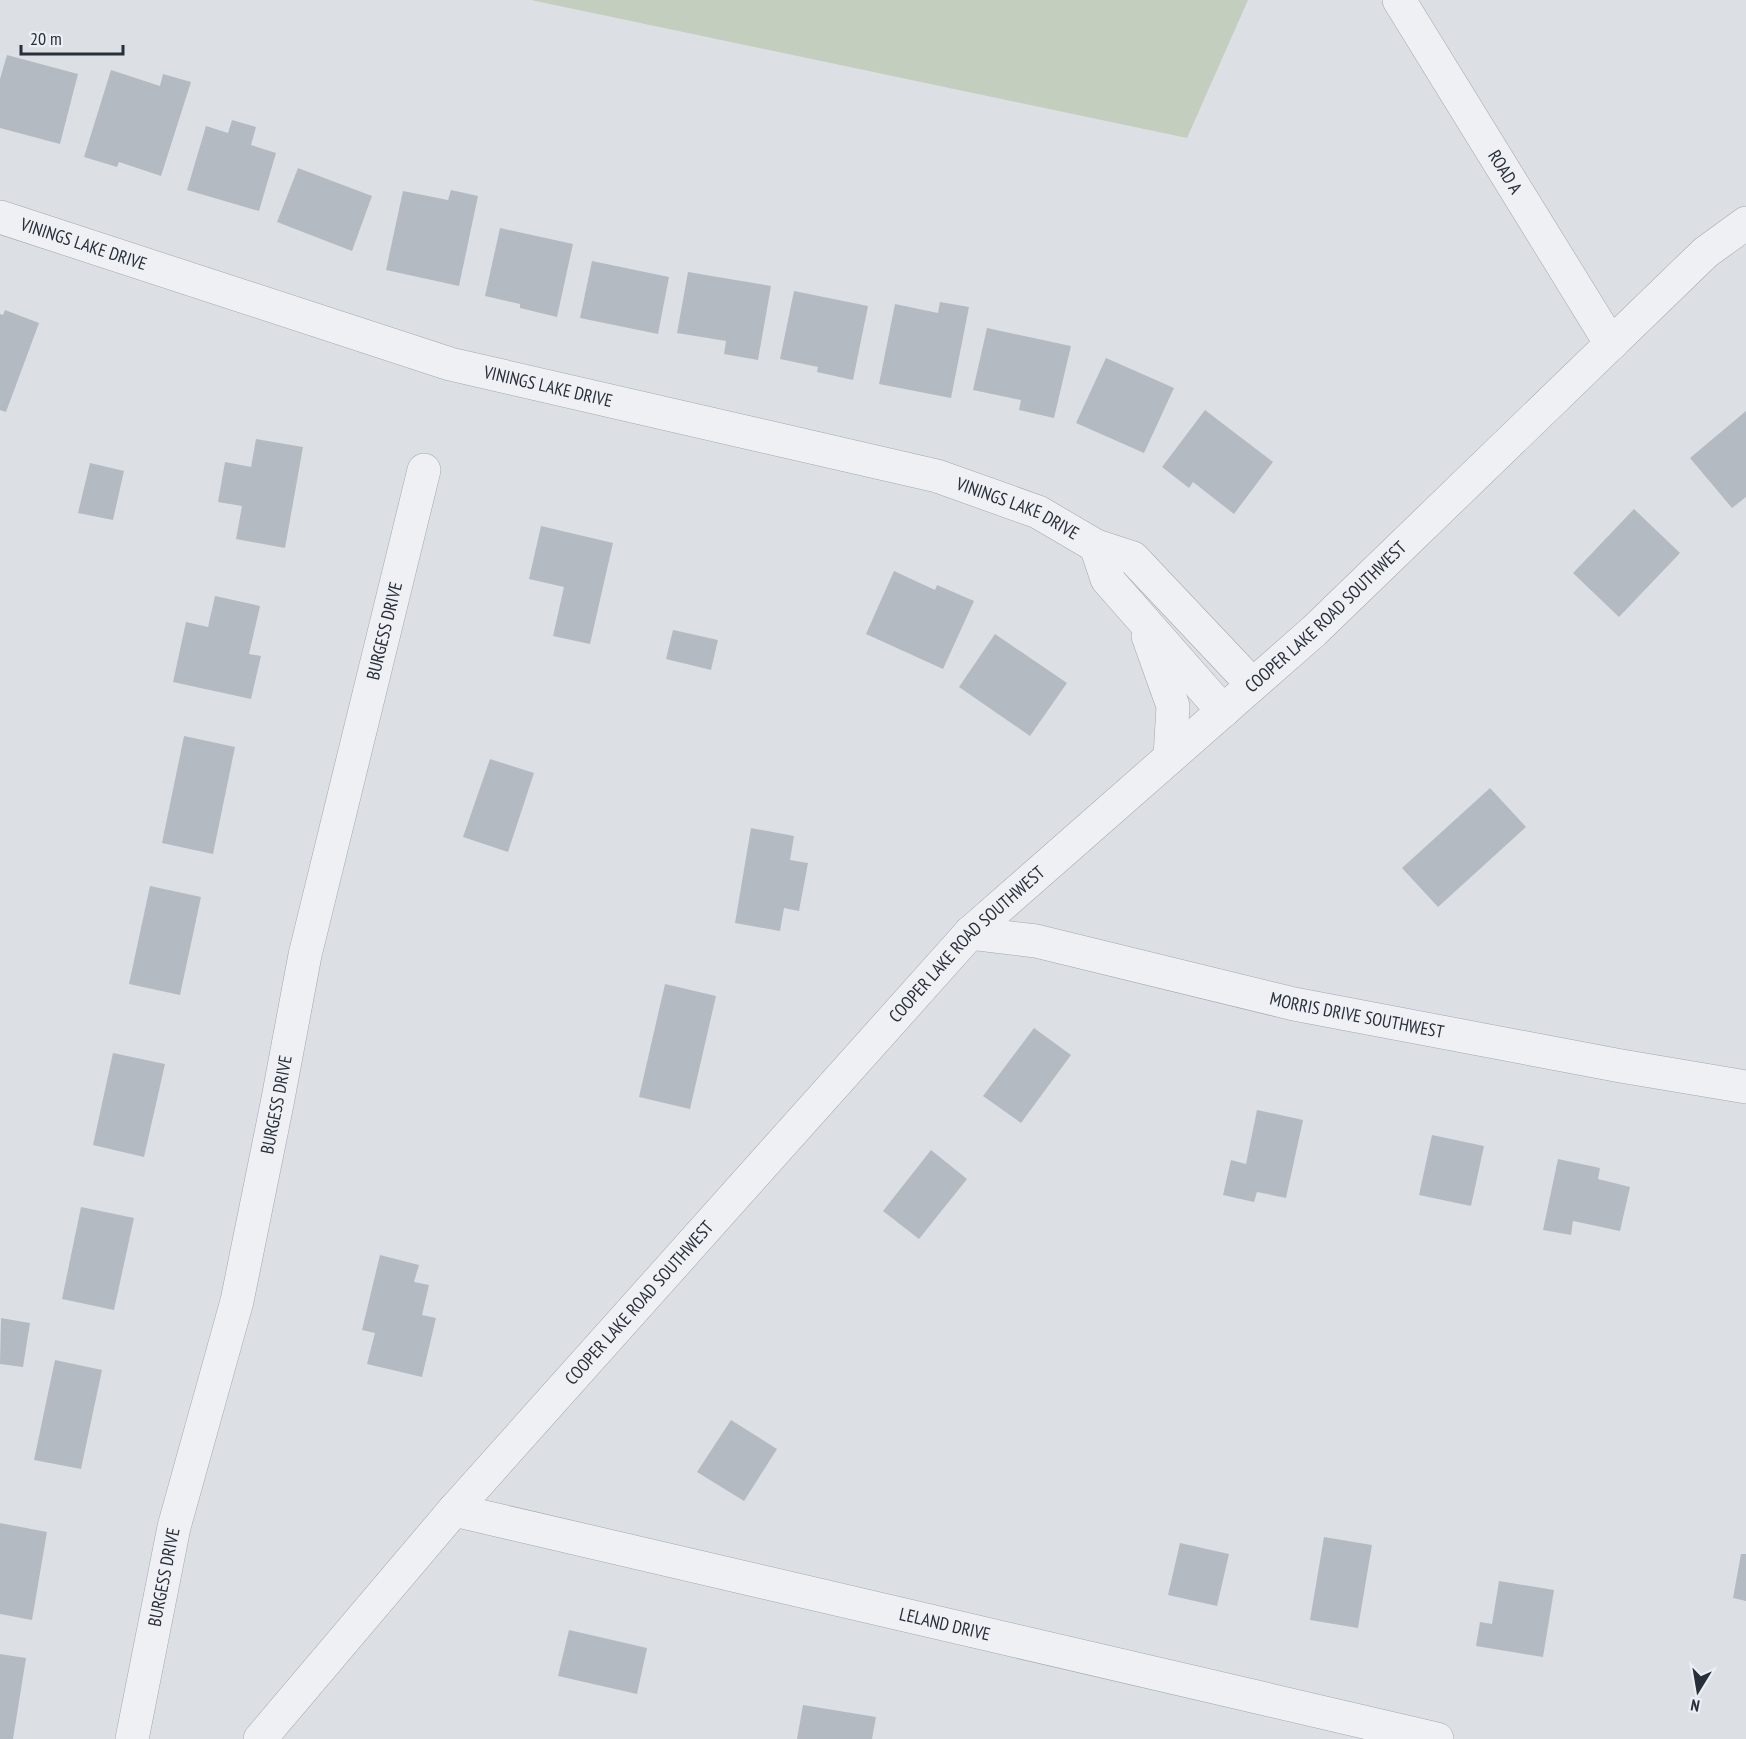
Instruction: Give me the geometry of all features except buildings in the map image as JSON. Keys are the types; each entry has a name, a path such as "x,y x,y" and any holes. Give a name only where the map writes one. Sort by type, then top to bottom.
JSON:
{"street":[{"name":"ROAD A","path":"1398,0 1611,344"},
{"name":"VININGS LAKE DRIVE","path":"0,217 450,364 937,476 1038,512 1096,546 1133,558 1252,684"},
{"name":"COOPER LAKE ROAD SOUTHWEST","path":"260,1739 454,1510 970,933 1314,631 1706,252 1746,223"},
{"name":"BURGESS DRIVE","path":"132,1739 174,1527 237,1301 305,955 424,470"},
{"name":"VININGS LAKE DRIVE","path":"1096,546 1107,579 1223,711"},
{"path":"1141,617 1173,706 1170,757"},
{"name":"MORRIS DRIVE SOUTHWEST","path":"970,933 1036,941 1294,1004 1609,1064 1746,1087"},
{"name":"LELAND DRIVE","path":"454,1510 1437,1739"}],"green space":[{"path":"531,0 1248,0 1187,138"}]}
